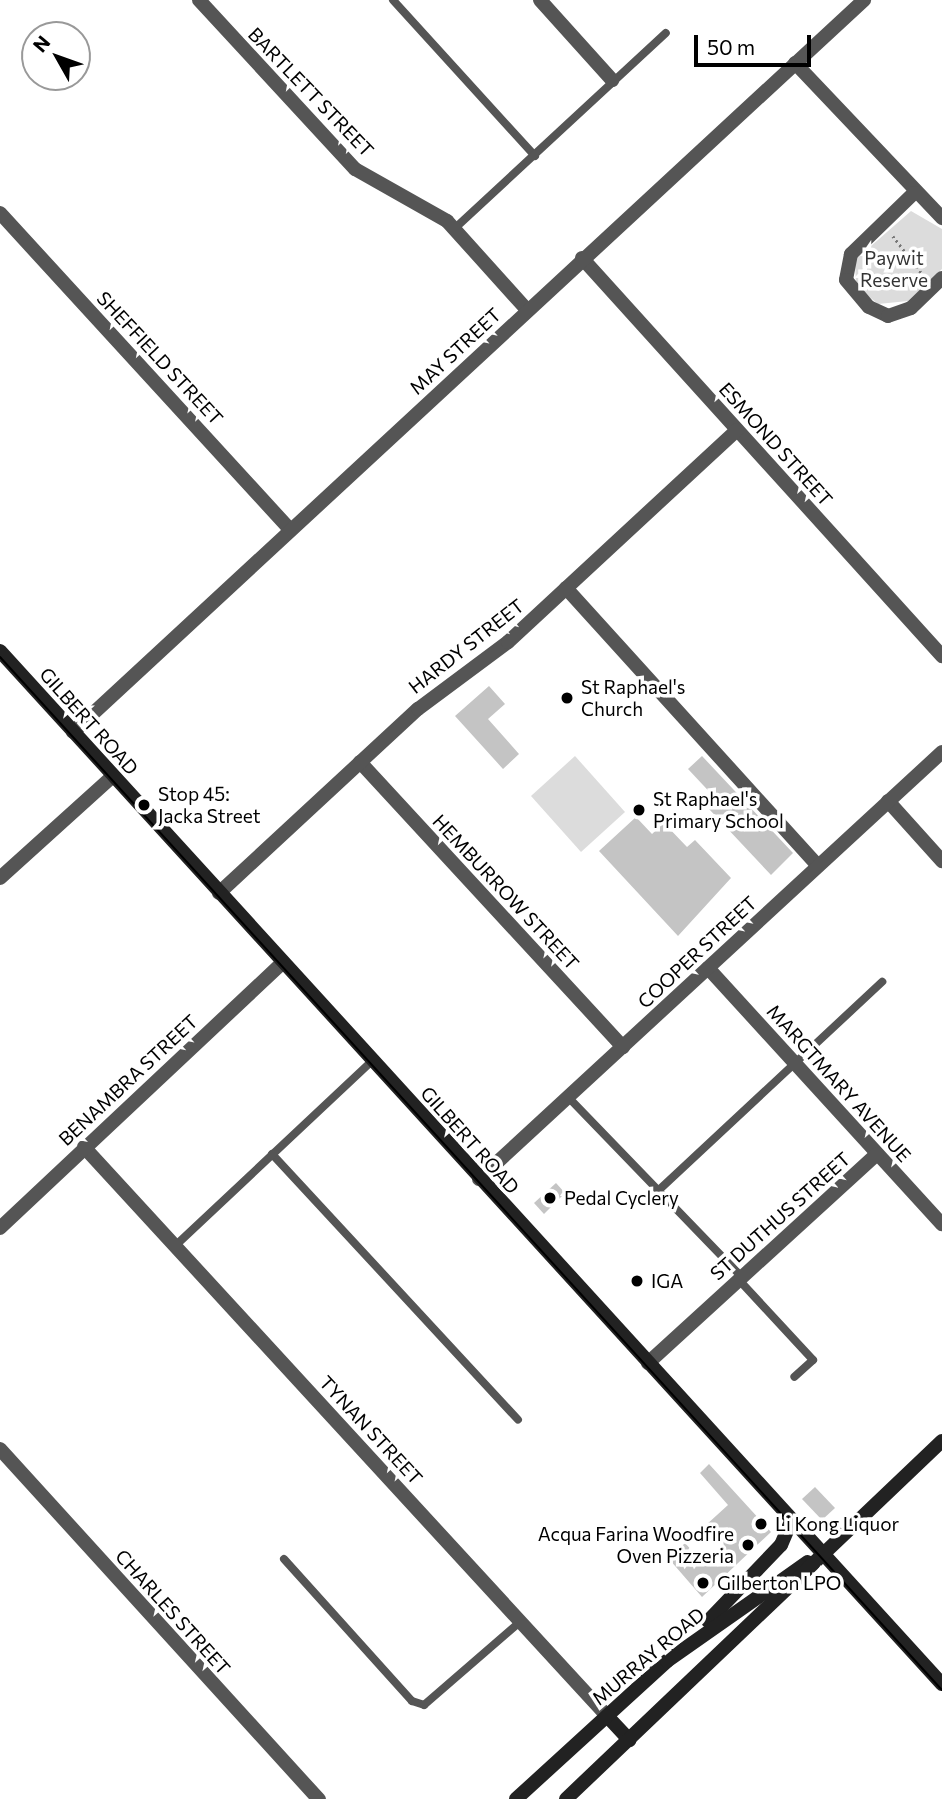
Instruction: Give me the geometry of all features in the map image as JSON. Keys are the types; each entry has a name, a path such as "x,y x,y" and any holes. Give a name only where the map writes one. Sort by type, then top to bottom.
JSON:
{"street":[{"name":"BARTLETT STREET","path":"199,0 355,169 453,230 527,310"},
{"path":"540,0 612,80"},
{"name":"MAY STREET","path":"73,732 582,258 864,0"},
{"path":"795,64 915,193 942,218"},
{"path":"915,193 883,222 848,260 845,273 852,291 874,312 888,316 911,307 937,283"},
{"name":"SHEFFIELD STREET","path":"0,213 290,530"},
{"name":"ESMOND STREET","path":"582,258 942,656"},
{"name":"HARDY STREET","path":"219,893 360,762 566,588 737,430"},
{"path":"566,588 818,866"},
{"name":"GILBERT ROAD","path":"0,651 648,1363 818,1555 942,1684"},
{"name":"COOPER STREET","path":"479,1179 942,752"},
{"name":"HEMBURROW STREET","path":"360,762 623,1047"},
{"path":"0,878 113,776"},
{"path":"888,801 942,861"},
{"name":"BENAMBRA STREET","path":"0,1227 283,962"},
{"name":"MARGTMARY AVENUE","path":"708,968 942,1224"},
{"name":"TYNAN STREET","path":"84,1147 629,1740"},
{"name":"ST DUTHUS STREET","path":"648,1363 877,1154"},
{"name":"MURRAY ROAD","path":"566,1799 771,1610 818,1555 942,1441"},
{"name":"CHARLES STREET","path":"0,1449 319,1799"},
{"path":"667,1661 770,1558 790,1521"},
{"name":"MURRAY ROAD","path":"525,1796 667,1661 818,1555"}],"lane":[{"path":"393,0 535,156"},
{"path":"453,230 535,156 612,80 666,33"},
{"path":"660,1189 882,982"},
{"path":"175,1246 372,1061"},
{"path":"569,1098 648,1183 660,1189 813,1360 794,1377"},
{"path":"272,1154 518,1420"},
{"path":"284,1559 412,1701 424,1705 521,1621"}],"path":[{"path":"883,222 937,283"}],"green space":[{"name":"Paywit Reserve","path":"911,211 942,229 942,269 908,301 878,304 856,286 855,260"},
{"path":"575,756 625,812 581,852 531,796"}],"building":[{"path":"489,686 505,704 488,719 519,754 503,769 455,716"},
{"path":"702,756 793,853 771,875 709,809 718,801 688,769"},
{"path":"636,817 652,834 664,823 687,847 695,840 731,878 678,936 599,851"},
{"name":"Pedal Cyclery","path":"556,1183 565,1193 544,1214 534,1203"},
{"path":"709,1464 771,1532 702,1597 669,1559 685,1543 704,1564 724,1545 706,1525 728,1505 700,1473"},
{"path":"815,1487 835,1508 822,1520 802,1499"}],"tram line":[{"path":"0,657 942,1690"}],"place":[{"name":"St Raphael's Church","path":"567,698"},
{"name":"Stop 45: Jacka Street","path":"144,805"},
{"name":"St Raphael's Primary School","path":"639,810"},
{"name":"Pedal Cyclery","path":"550,1198"},
{"name":"IGA","path":"637,1281"},
{"name":"Li Kong Liquor","path":"761,1524"},
{"name":"Acqua Farina Woodfire Oven Pizzeria","path":"748,1545"},
{"name":"Gilberton LPO","path":"703,1583"}]}
